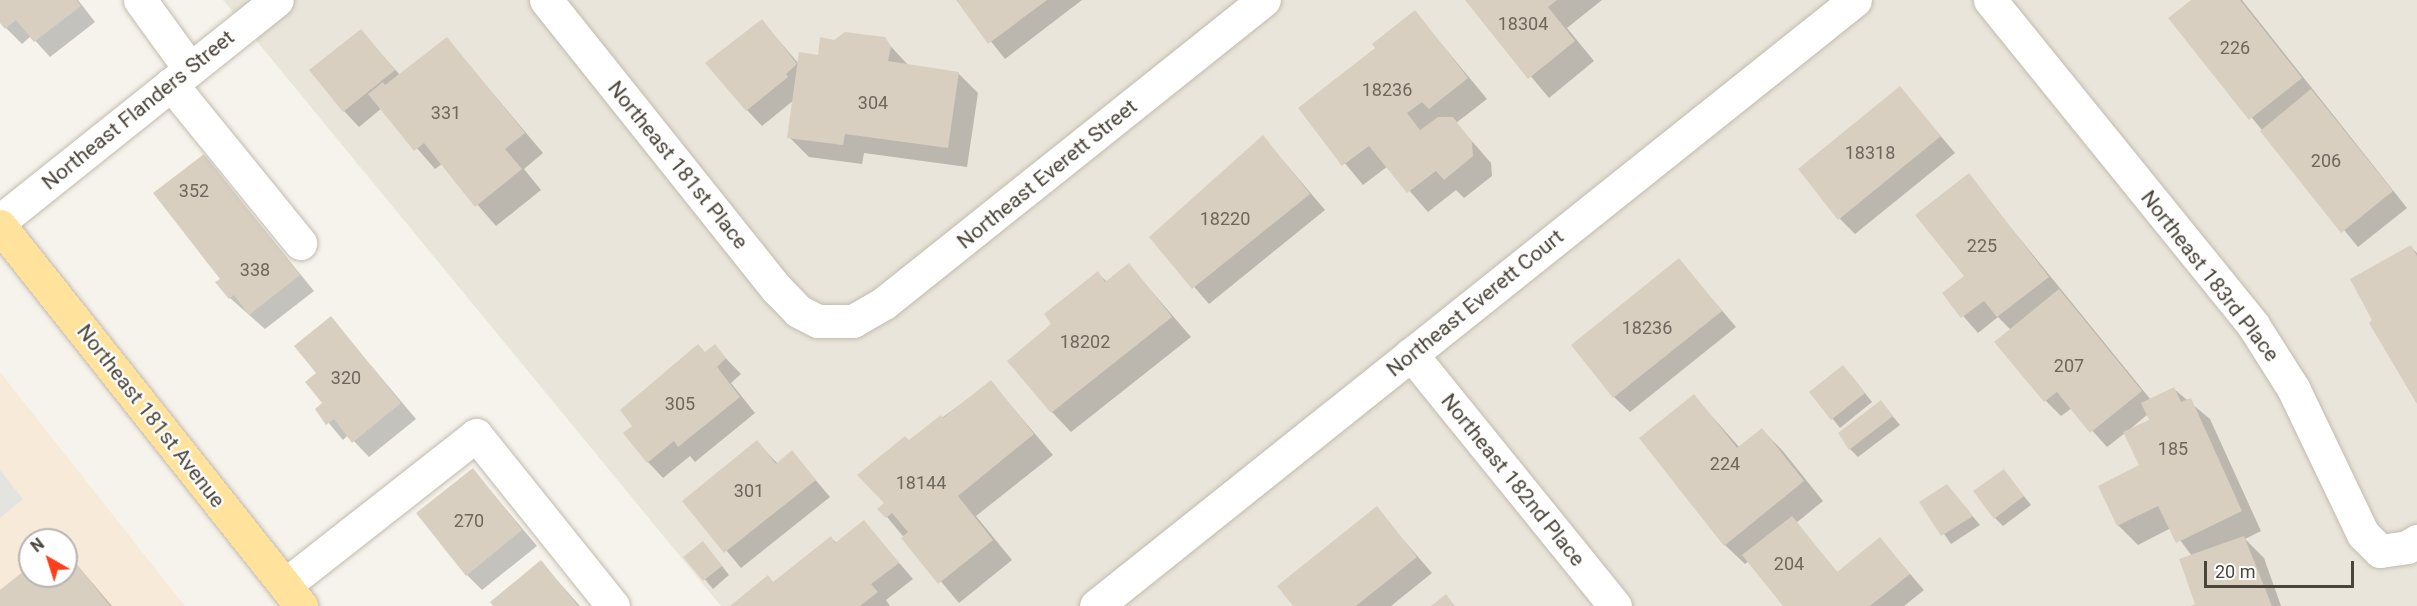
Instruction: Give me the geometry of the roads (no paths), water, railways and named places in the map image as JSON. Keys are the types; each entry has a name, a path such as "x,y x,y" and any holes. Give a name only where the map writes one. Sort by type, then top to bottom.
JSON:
{"main road":[{"name":"Northeast 181st Avenue","path":"0,226 293,596"}],"street":[{"path":"140,0 181,76 300,243"},
{"name":"Northeast Flanders Street","path":"0,221 276,0"},
{"name":"Northeast 181st Place","path":"546,0 777,289 798,311 818,321"},
{"name":"Northeast Everett Street","path":"818,321 853,321 884,303 1264,0"},
{"name":"Northeast Everett Court","path":"1096,606 1855,0"},
{"name":"Northeast 183rd Place","path":"1990,0 2253,325 2293,388 2363,534 2380,551 2412,544"},
{"name":"Northeast 182nd Place","path":"1411,354 1615,606"},
{"path":"293,596 476,435 613,606"}]}
